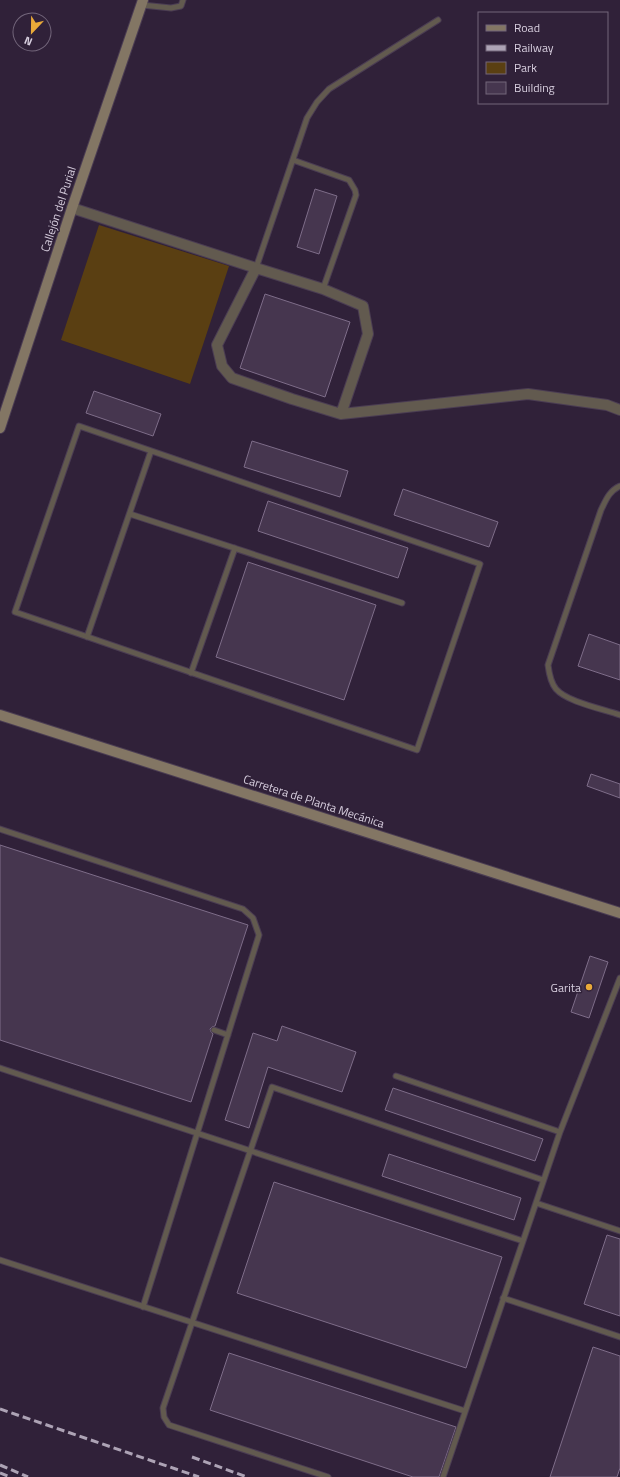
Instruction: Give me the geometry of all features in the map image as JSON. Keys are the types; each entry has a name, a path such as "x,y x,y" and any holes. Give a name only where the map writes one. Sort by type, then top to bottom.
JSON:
{"street":[{"name":"Callejón del Purial","path":"0,428 72,208 142,2"},
{"path":"72,208 324,289 363,306 368,334 341,414"},
{"path":"256,268 217,345 222,366 232,378 341,414 528,394 607,405 620,410"},
{"name":"Carretera de Planta Mecánica","path":"0,715 620,913"}],"lane":[{"path":"142,2 171,8 181,6 183,0"},
{"path":"256,268 307,118 317,102 328,89 438,20"},
{"path":"293,160 349,180 355,190 356,195 324,289"},
{"path":"79,426 480,564 416,750 87,637 15,612 79,426"},
{"path":"87,637 151,451"},
{"path":"620,486 614,489 607,497 601,510 548,665 550,676 555,688 566,697 620,715"},
{"path":"130,514 402,603"},
{"path":"191,673 235,548"},
{"path":"0,830 243,909 253,918 259,935 143,1307"},
{"path":"443,1477 560,1132 620,978"},
{"path":"214,1030 228,1035"},
{"path":"0,1068 523,1241"},
{"path":"396,1076 560,1132"},
{"path":"328,1477 169,1425 164,1417 163,1408 272,1087 543,1180"},
{"path":"536,1203 620,1231"},
{"path":"0,1260 465,1411"},
{"path":"503,1298 620,1337"}],"green space":[{"path":"99,225 229,266 190,384 61,340"}],"building":[{"path":"315,189 337,196 319,254 297,247"},
{"path":"265,294 350,322 325,397 240,368"},
{"path":"94,391 161,414 153,436 86,413"},
{"path":"252,441 348,471 340,497 244,467"},
{"path":"403,489 498,522 489,547 394,515"},
{"path":"268,501 408,548 398,578 258,531"},
{"path":"248,562 376,605 344,700 216,657"},
{"path":"589,634 620,645 620,680 578,666"},
{"path":"591,774 620,784 620,798 587,786"},
{"path":"0,845 248,925 215,1026 210,1029 213,1034 191,1102 0,1040"},
{"name":"Garita","path":"590,956 608,962 589,1018 571,1012"},
{"path":"282,1026 356,1052 342,1092 268,1067 249,1128 225,1120 253,1033 277,1041"},
{"path":"393,1088 543,1139 535,1161 385,1110"},
{"path":"389,1154 521,1198 514,1220 382,1176"},
{"path":"274,1182 502,1257 466,1368 237,1293"},
{"path":"607,1235 620,1239 620,1316 584,1304"},
{"path":"593,1347 620,1356 620,1468 617,1477 550,1477"},
{"path":"229,1353 456,1427 439,1477 413,1477 210,1410"}],"railway":[{"path":"0,1409 199,1477"},
{"path":"192,1457 247,1477"},
{"path":"0,1465 28,1477"},
{"path":"0,1473 10,1477"}],"place":[{"name":"Garita","path":"589,987"}]}
